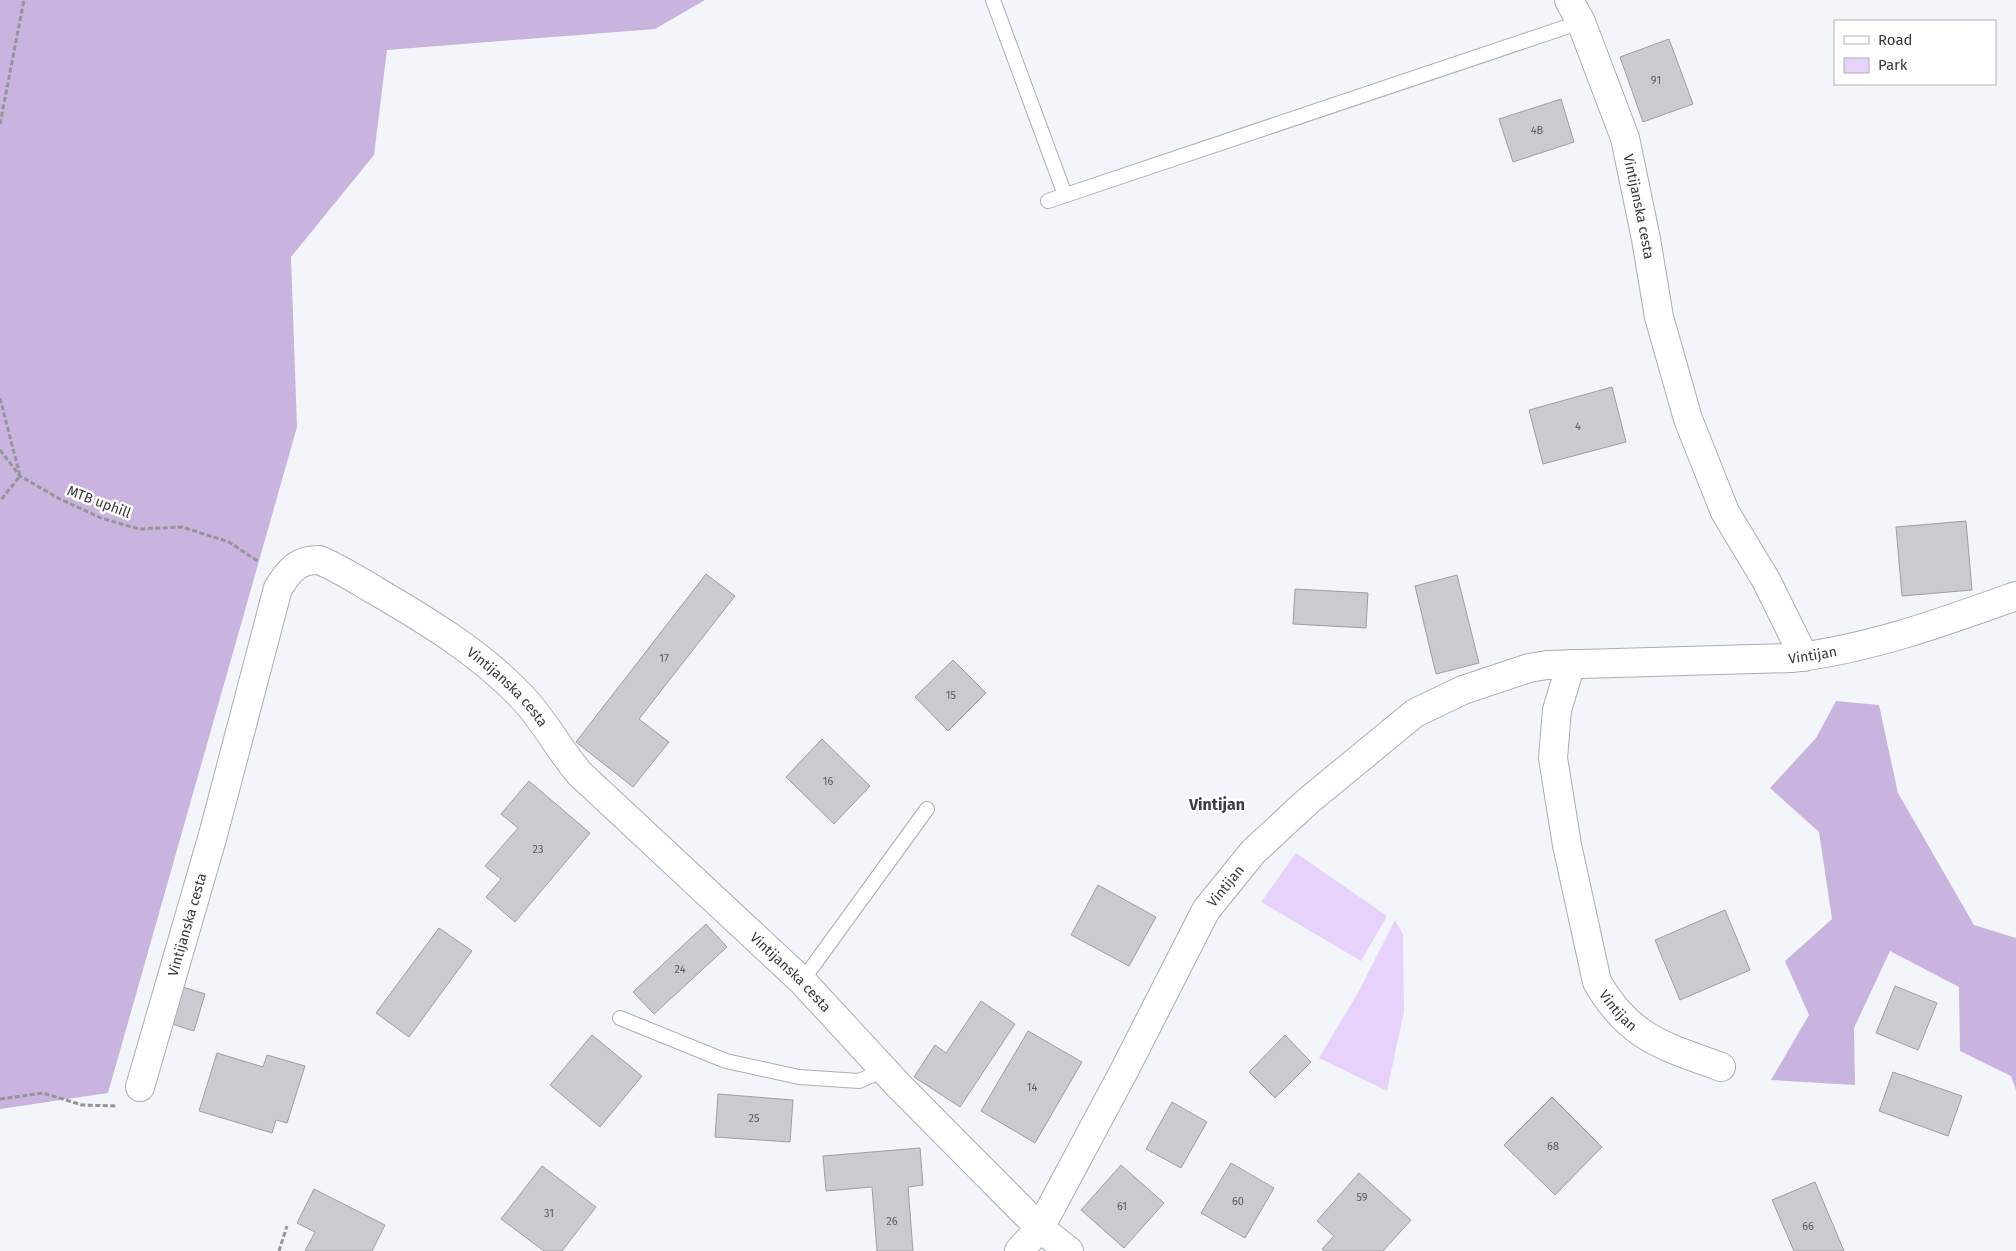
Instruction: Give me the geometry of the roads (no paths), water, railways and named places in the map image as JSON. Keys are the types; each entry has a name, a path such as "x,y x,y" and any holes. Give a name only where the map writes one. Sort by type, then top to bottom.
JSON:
{"street":[{"name":"Vintijanska cesta","path":"1575,11 1625,138 1646,239 1659,317 1688,419 1725,512 1766,580 1804,657"},
{"name":"Vintijanska cesta","path":"140,1086 213,835 278,588 288,572 298,563 310,560 328,564 419,617 457,642 497,674 521,696 540,719 567,760 580,774 802,981 884,1070 1040,1228 1069,1251"},
{"name":"Vintijan","path":"1019,1251 1040,1228 1124,1071 1206,910 1253,852 1308,801 1415,714 1463,690 1520,670 1547,665 1804,657 1832,653 1938,624 2016,596"},
{"name":"Vintijan","path":"1571,664 1557,710 1554,758 1568,845 1597,982 1604,994 1632,1027 1649,1040 1721,1067"}],"lane":[{"path":"993,0 1065,195"},
{"path":"1048,201 1575,11"},
{"path":"802,981 927,809"},
{"path":"620,1018 726,1061 799,1077 858,1081 884,1070"}],"district":[{"name":"Vintijan","path":"1217,804"}]}
